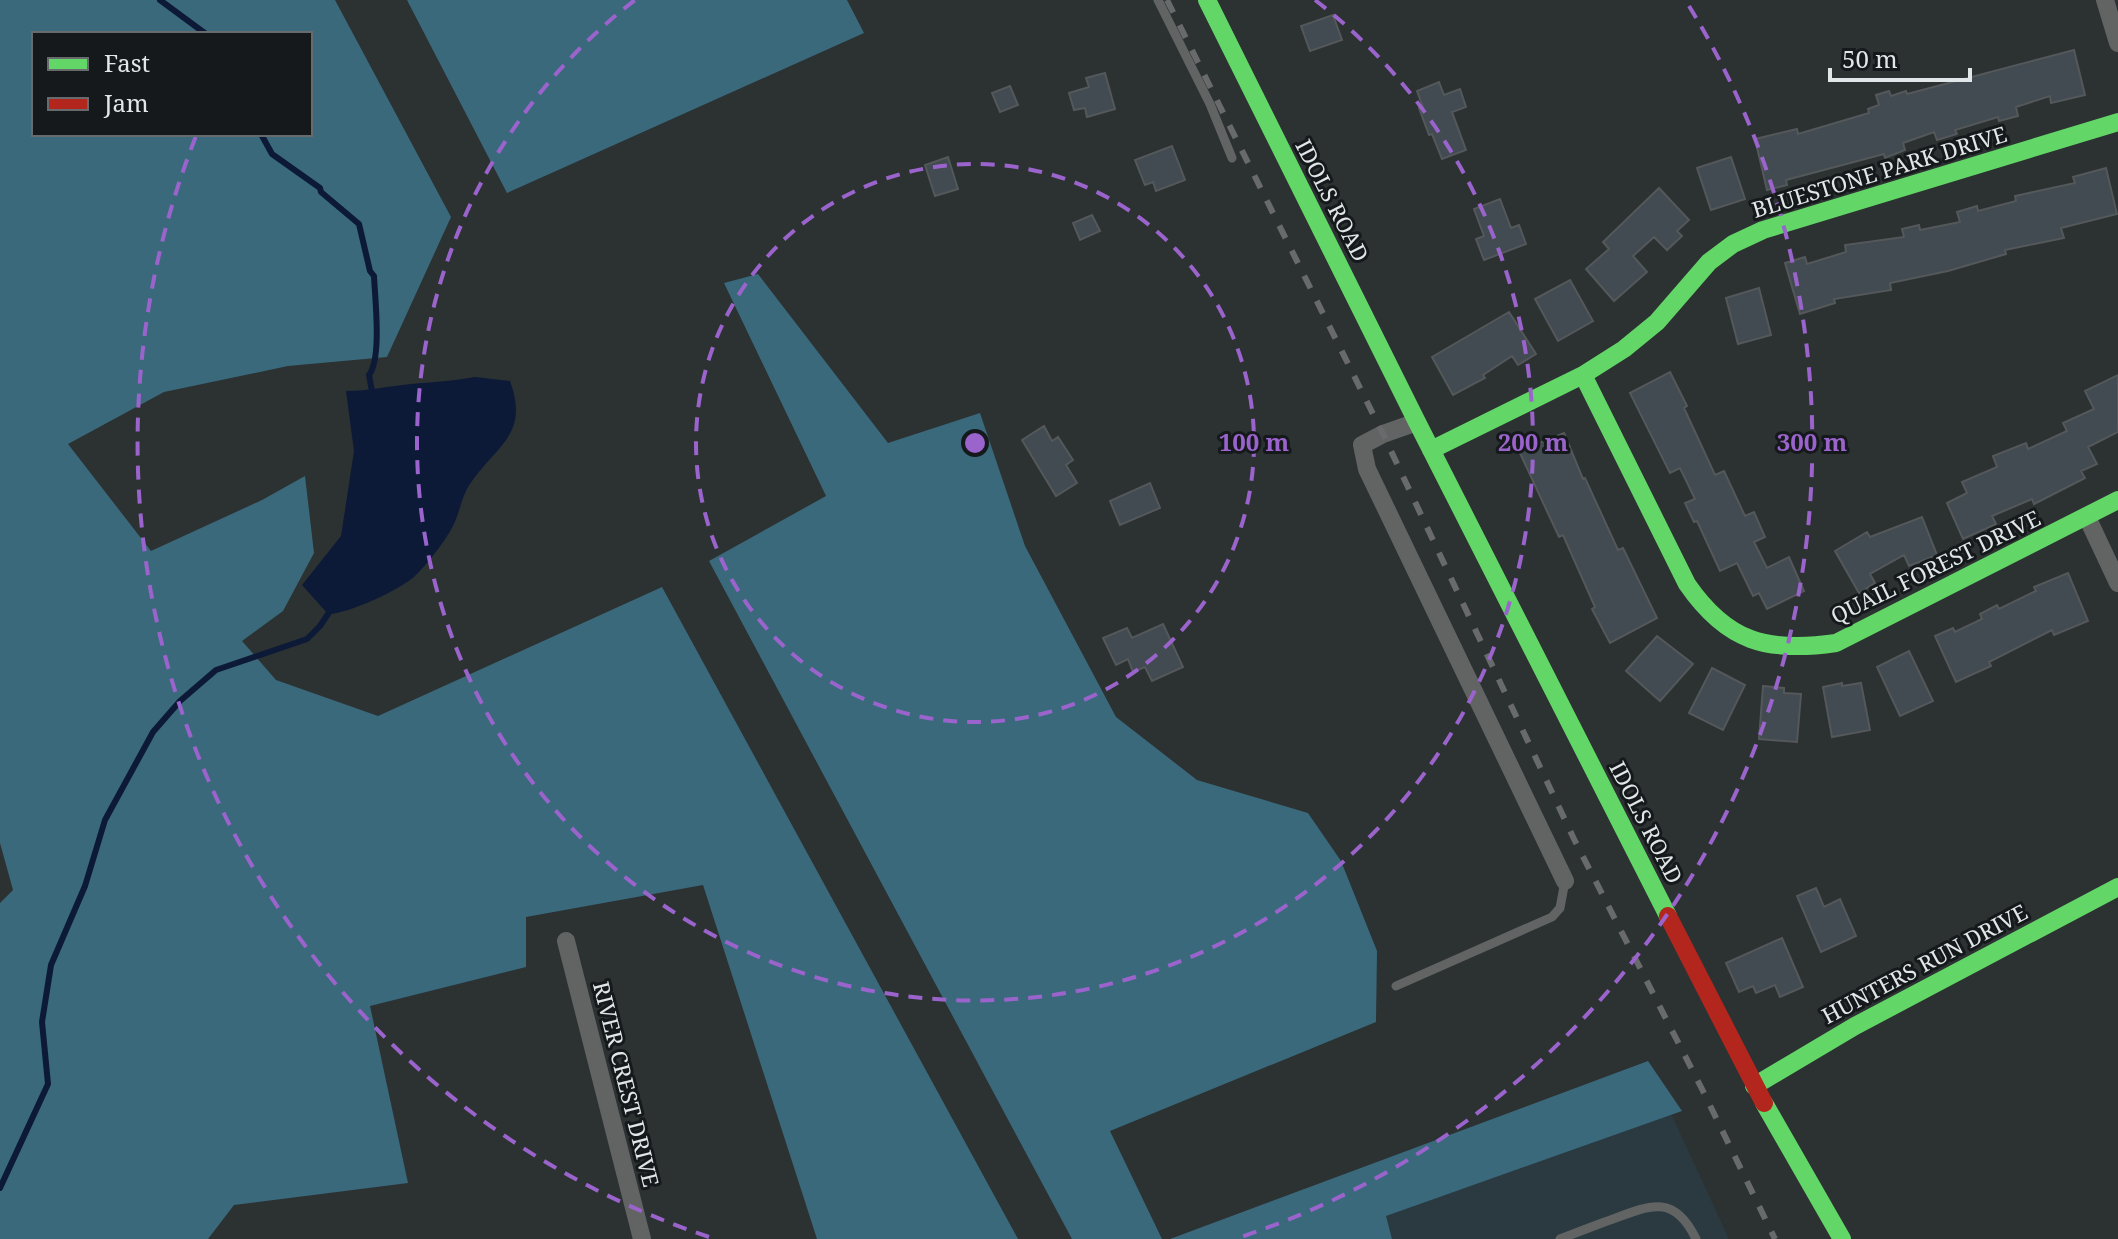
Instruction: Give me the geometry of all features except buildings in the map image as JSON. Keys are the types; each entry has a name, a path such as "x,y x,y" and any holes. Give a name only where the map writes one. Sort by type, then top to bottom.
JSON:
{"street":[{"name":"IDOLS ROAD","path":"1207,0 1754,1086 1842,1239"},
{"path":"2105,0 2118,43"},
{"name":"BLUESTONE PARK DRIVE","path":"1431,450 1583,375 1624,349 1657,322 1709,262 1733,244 1763,230 2118,122"},
{"name":"QUAIL FOREST DRIVE","path":"1583,375 1662,536 1703,605 1724,625 1747,639 1774,648 1800,649 1836,643 2118,500"},
{"path":"1417,422 1362,445 1367,469 1565,881"},
{"path":"2087,517 2118,583"},
{"name":"HUNTERS RUN DRIVE","path":"1754,1086 1855,1026 2118,887"},
{"name":"RIVER CREST DRIVE","path":"566,941 642,1239"}],"lane":[{"path":"1158,0 1210,104 1232,158"},
{"path":"1396,986 1552,917 1560,908 1565,881"},
{"path":"1560,1239 1648,1205 1672,1209 1688,1223 1696,1239"}],"shaded area":[{"path":"0,0 335,0 451,217 387,357 288,366 164,392 68,444 151,551 262,500 305,476 314,553 283,611 242,641 276,680 378,716 662,587 1018,1239 817,1239 703,885 526,917 526,967 370,1006 408,1183 234,1205 208,1239 0,1239 0,903 13,890 0,843"},
{"path":"407,0 847,0 864,33 507,193"},
{"path":"758,274 888,443 980,413 1025,546 1116,717 1197,780 1308,813 1341,861 1377,951 1376,1022 1110,1131 1162,1239 1072,1239 709,561 826,496 724,283"},
{"path":"475,377 510,381 516,414 508,437 469,486 450,532 409,581 361,605 328,614 302,585 341,536 354,451 346,391"},
{"path":"1648,1061 1682,1111 1386,1216 1392,1239 1170,1239"},
{"path":"1663,1096 1729,1239 1392,1239 1378,1196"}],"waterway":[{"path":"160,0 203,32"},
{"path":"262,136 272,154 320,188 359,224 370,271 374,276 377,342 369,375 373,397"},
{"path":"0,1188 48,1084 42,1022 51,965 85,886 105,820 153,732 180,701 216,670 307,639 332,608"}],"railway":[{"path":"1167,0 1383,434 1574,839 1775,1239"}],"traffic: fast":[{"path":"1207,0 1668,916"},
{"path":"1431,450 1583,375 1624,349 1657,322 1709,262 1733,244 1763,230 2118,122"},
{"path":"1583,375 1687,584 1717,619 1734,631 1769,644 1811,646 1836,643 2118,500"},
{"path":"1754,1086 1855,1026 2118,887"},
{"path":"1764,1103 1842,1239"}],"traffic: jam":[{"path":"1668,916 1764,1103"}]}
